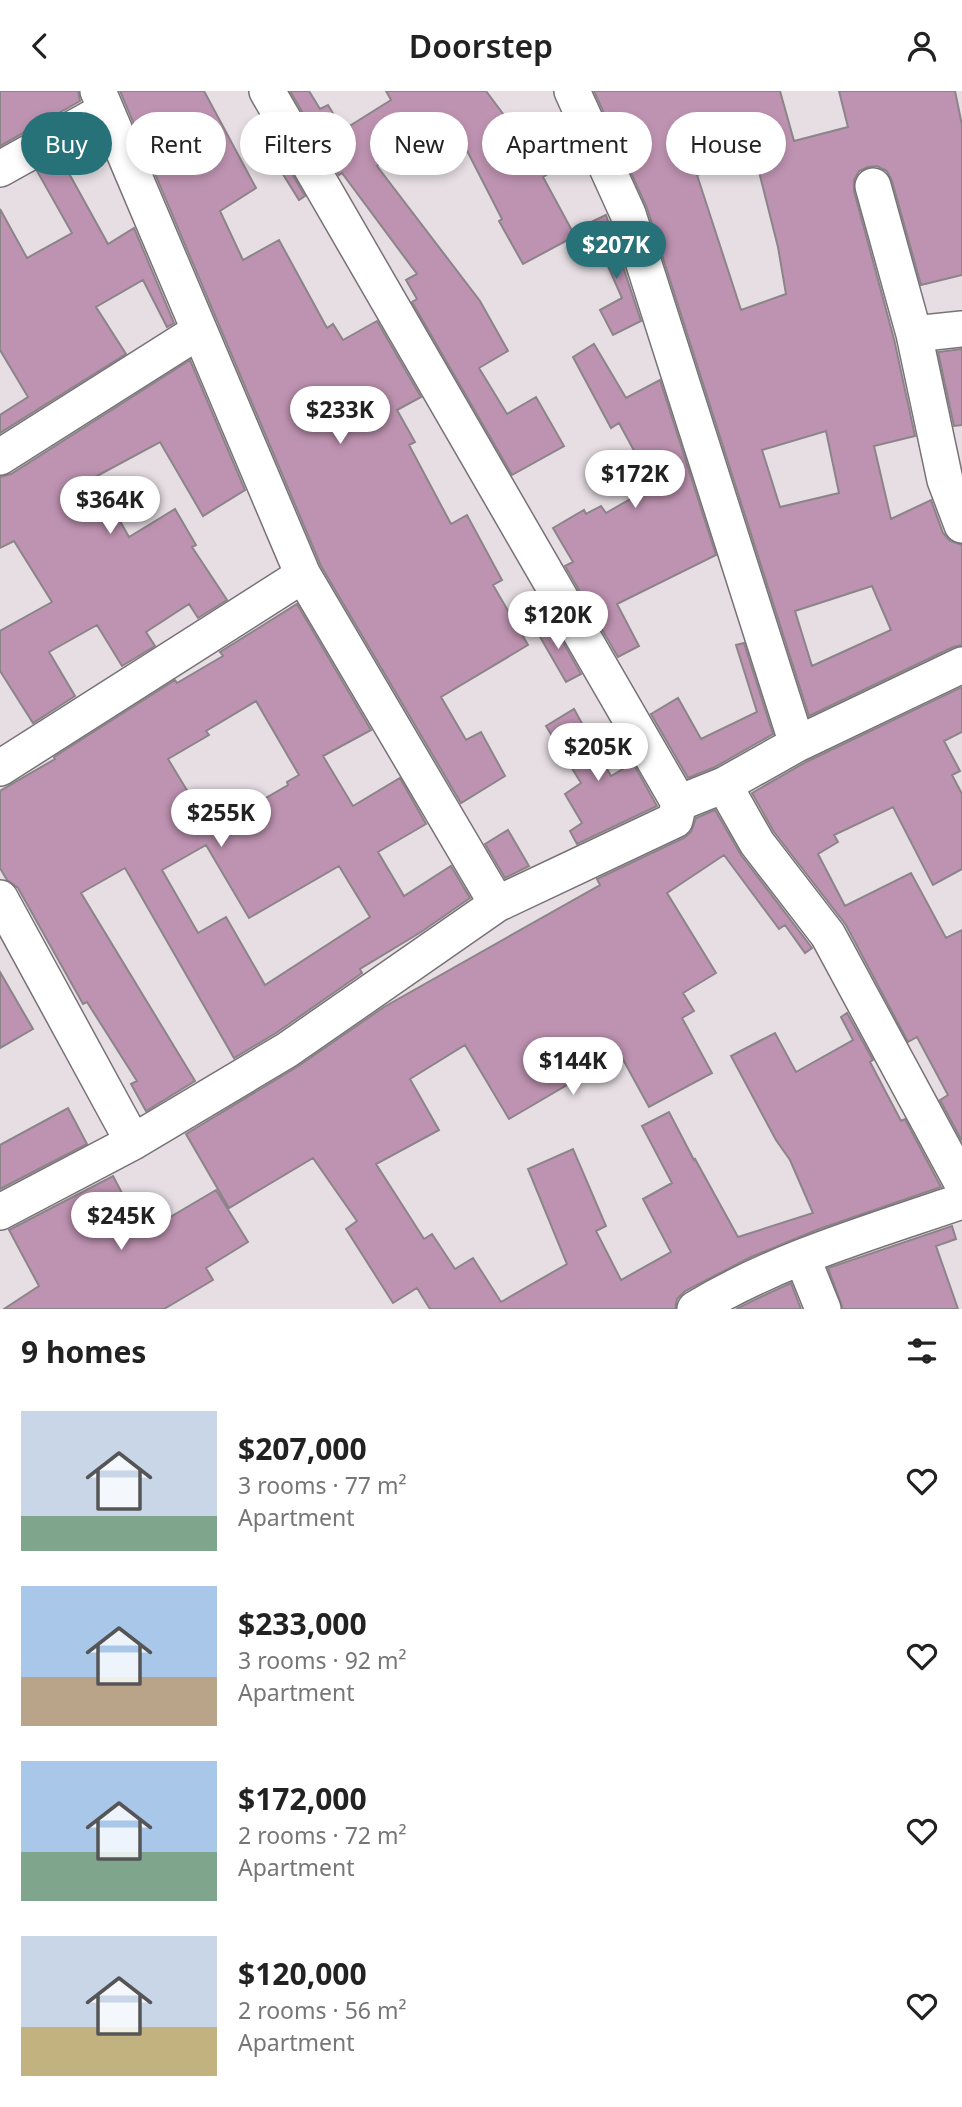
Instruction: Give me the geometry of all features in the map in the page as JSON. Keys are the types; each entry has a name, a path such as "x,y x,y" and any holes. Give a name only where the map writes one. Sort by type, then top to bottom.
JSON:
{"street":[{"path":"0,1212 133,1142 287,1050 497,904 675,820 679,803 267,91"},
{"path":"572,91 628,214 797,744"},
{"path":"0,169 102,100 303,575 497,904"},
{"path":"873,186 914,334 945,480 962,525"},
{"path":"914,334 962,329"},
{"path":"0,457 199,331"},
{"path":"0,768 303,575"},
{"path":"679,803 724,785 797,744 962,665"},
{"path":"724,785 757,843 828,935 962,1183"},
{"path":"0,898 133,1142"},
{"path":"695,1309 721,1293 802,1257 962,1201"},
{"path":"802,1257 823,1309"}],"building":[{"path":"0,91 78,91 80,101 60,112 21,112 21,134 0,146"},
{"path":"120,91 204,91 215,112 129,112"},
{"path":"290,91 309,91 320,109 328,105 332,112 302,112"},
{"path":"386,91 486,91 502,112 482,112 482,175 546,175 543,177 575,236 523,264 499,221 502,219 468,153 468,112 372,112 391,100"},
{"path":"594,91 780,91 786,112 666,112 666,175 697,175 741,310 786,294 778,247 760,175 786,175 786,112 794,141 848,127 839,91 955,91 962,125 962,275 921,285 887,171 877,166 859,171 854,180 854,191 894,339 915,436 874,446 891,519 931,500 943,533 950,541 962,545 962,645 809,716 647,208 632,175 652,175 652,112 604,112","holes":["826,431 839,493 780,507 762,450","872,586 891,630 812,666 795,611"]},
{"path":"370,113 370,175 384,175 480,301 508,351 479,368 507,414 536,397 564,446 512,475 412,302 417,299 406,280 417,274 343,175 356,175 356,122"},
{"path":"226,132 240,158 240,175 249,175 256,188 220,211 243,260 279,240 327,328 333,324 343,340 377,321 421,397 397,410 415,442 409,445 451,524 467,515 502,580 493,585 528,645 441,697 466,740 481,732 505,776 461,803 321,566 156,175 226,175"},
{"path":"39,175 70,175 108,244 134,228 174,323 167,327 143,280 96,307 126,354 0,433 0,415 28,397 0,350 0,209 27,258 72,233"},
{"path":"283,175 293,175 305,196 299,200"},
{"path":"606,215 641,321 613,335 600,310 622,298 589,223"},
{"path":"594,344 626,398 660,380 716,555 617,604 639,646 618,657 565,566 573,562 553,528 584,510 586,514 601,506 606,513 646,490 643,484 650,480 619,423 611,428 573,357"},
{"path":"962,349 962,425 954,426 938,352"},
{"path":"190,360 245,490 203,516 160,442 95,477 129,537 175,509 196,545 192,547 227,600 198,618 189,604 146,632 155,646 122,666 97,625 49,652 75,696 33,723 0,671 0,631 52,602 14,541 0,548 0,477 11,474"},
{"path":"297,604 371,730 323,756 353,806 400,778 426,824 378,852 404,896 451,866 470,898 360,969 362,973 276,1033 234,1058 125,868 81,893 195,1081 146,1111 131,1084 137,1081 87,1002 83,1004 18,888 7,880 0,868 0,791 55,759 54,757 175,680 177,683 223,656 220,652","holes":["256,701 299,775 287,782 288,785 211,830 168,759 209,735 206,731","206,845 249,918 339,866 370,917 265,985 226,917 198,933 162,870"]},
{"path":"550,619 581,674 566,682 535,628"},
{"path":"744,643 773,734 715,767 688,778 651,714 678,698 701,739 757,712 736,645"},
{"path":"962,687 962,732 944,741 960,771 952,775 962,794 962,869 933,885 893,807 834,835 838,842 818,854 845,906 911,873 946,938 962,930 962,1141 940,1100 948,1095 917,1037 908,1042 846,925 774,832 752,793 806,762"},
{"path":"574,709 611,776 633,763 657,806 577,844 570,831 582,823 565,794 581,783 546,726"},
{"path":"715,810 741,855 812,948 805,953 785,925 779,929 724,855 667,893 716,973 683,993 694,1011 682,1018 712,1073 649,1107 620,1054 509,1119 465,1045 410,1079 439,1130 376,1164 424,1239 432,1234 455,1269 473,1258 501,1302 567,1264 528,1169 573,1149 606,1226 596,1231 621,1280 671,1252 643,1199 672,1183 642,1126 669,1112 738,1237 813,1213 790,1160 776,1140 731,1056 775,1033 796,1072 853,1040 841,1017 847,1013 873,1060 870,1062 901,1121 905,1119 941,1187 819,1229 751,1257 685,1291 677,1299 675,1309 430,1309 417,1288 393,1303 346,1229 357,1221 313,1158 229,1208 186,1134 297,1067 384,1007 600,885 597,879 684,838 691,832 696,818"},
{"path":"508,830 529,866 505,878 485,844"},
{"path":"0,972 33,1029 0,1048"},
{"path":"68,1108 87,1144 0,1189 0,1145"},
{"path":"113,1176 143,1233 216,1190 248,1242 206,1268 213,1280 164,1309 4,1309 39,1286 9,1230"},
{"path":"952,1226 956,1239 936,1246 958,1309 843,1309 828,1268"},
{"path":"791,1283 801,1309 736,1309 767,1294"}]}
